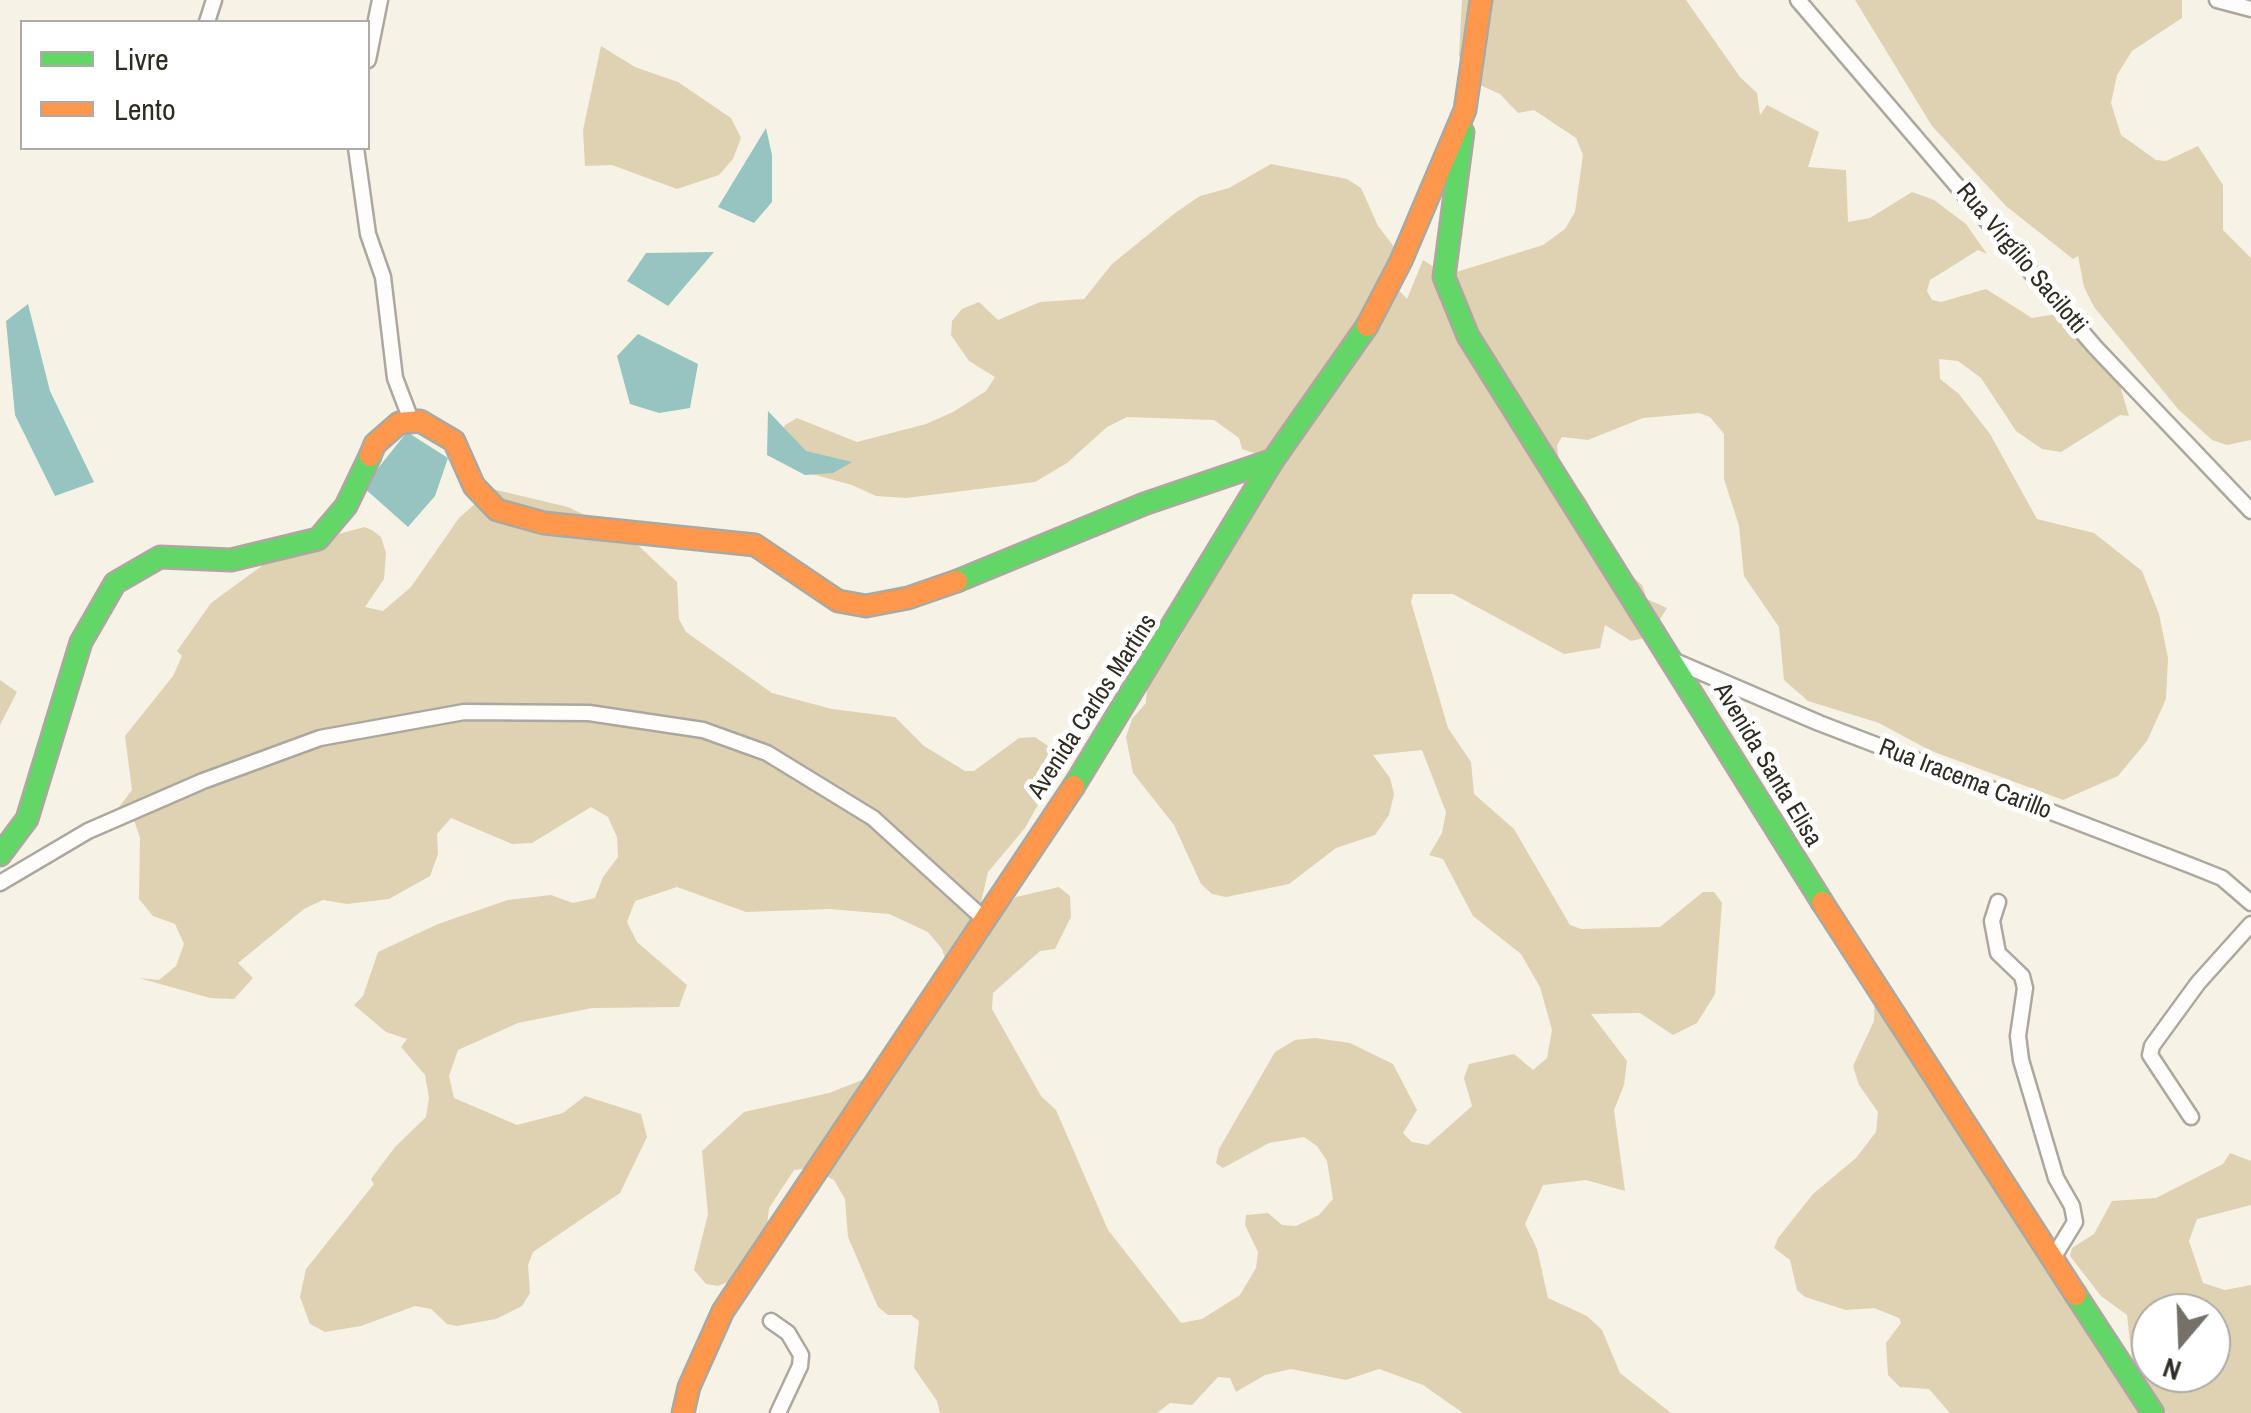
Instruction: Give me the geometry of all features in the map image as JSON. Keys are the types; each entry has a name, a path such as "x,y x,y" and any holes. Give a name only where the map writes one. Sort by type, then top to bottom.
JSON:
{"street":[{"path":"370,50 380,0"},
{"name":"Avenida Carlos Martins","path":"683,1413 694,1374 723,1310 1172,634 1273,460 1357,345 1400,261 1465,110 1482,0"},
{"name":"Rua Virgílio Sacilotti","path":"1798,0 2095,347 2251,512"},
{"path":"2217,0 2251,10"},
{"name":"Avenida Santa Elisa","path":"1465,110 1444,264 1446,290 1468,336 1675,661 1833,921 2153,1413"},
{"path":"356,150 368,234 383,276 395,378 411,420"},
{"path":"0,855 27,819 82,642 115,583 139,565 160,557 230,560 318,538 346,506 376,444 390,429 411,420 430,426 458,446 474,486 497,510 544,523 755,545 838,601 866,606 944,586 1144,504 1273,460"},
{"name":"Rua Iracema Carillo","path":"1675,661 1819,724 2222,878 2251,903"},
{"path":"0,884 88,831 203,781 320,738 464,712 589,713 703,730 768,753 874,818 983,918"},
{"path":"1998,902 1992,921 1998,952 2022,976 2024,988 2018,1036 2021,1060 2056,1178 2076,1222 2053,1258"},
{"path":"2191,1117 2150,1054 2152,1046 2198,982 2251,924"},
{"path":"771,1321 788,1333 801,1354 800,1366 778,1413"}],"shaded area":[{"path":"1462,0 1686,0 1740,77 1757,93 1760,115 1767,105 1819,132 1808,167 1846,170 1848,222 1870,218 1912,192 1934,200 1966,224 1987,254 1978,250 1930,280 1927,291 1932,300 1941,302 1986,289 2032,318 2069,312 2091,331 2113,362 2129,416 2120,415 2061,452 2042,449 2016,431 1981,378 1958,361 1939,359 1940,379 1959,394 1990,434 2037,519 2094,533 2142,571 2159,614 2168,658 2166,699 2147,741 2118,776 2063,800 1929,750 1879,723 1808,701 1784,680 1779,627 1744,576 1739,526 1724,479 1724,434 1710,417 1699,413 1643,418 1588,440 1562,437 1557,445 1559,465 1586,499 1621,567 1642,585 1647,599 1667,608 1649,637 1631,641 1605,625 1600,648 1564,654 1453,594 1413,594 1411,602 1448,728 1471,762 1474,794 1514,829 1570,925 1581,929 1660,927 1703,892 1714,892 1722,903 1715,994 1697,1023 1673,1035 1640,1013 1591,1014 1627,1061 1624,1085 1614,1110 1625,1191 1586,1180 1543,1185 1525,1224 1537,1249 1548,1298 1587,1316 1602,1330 1620,1373 1671,1413 1463,1413 1423,1385 1379,1369 1346,1380 1291,1369 1265,1375 1236,1392 1230,1378 1218,1377 1192,1405 1170,1403 1157,1413 940,1413 937,1401 914,1368 919,1321 911,1315 888,1315 878,1307 848,1237 845,1199 834,1180 810,1168 794,1170 769,1208 762,1268 718,1286 706,1284 694,1270 708,1214 702,1151 744,1112 829,1093 872,1076 950,973 942,949 928,932 889,914 829,909 746,912 677,887 635,901 627,922 637,942 687,985 679,1007 592,1008 518,1023 458,1050 449,1076 454,1098 517,1125 563,1113 585,1096 641,1114 647,1137 620,1193 533,1252 528,1265 530,1293 522,1306 496,1319 457,1326 447,1324 431,1309 415,1306 361,1326 325,1332 310,1324 300,1297 306,1269 374,1184 371,1179 395,1147 426,1117 429,1098 425,1075 401,1047 407,1039 386,1032 354,1005 363,996 378,952 438,924 508,900 551,895 573,903 595,898 603,877 618,857 617,837 608,817 591,807 532,843 512,844 451,818 437,834 438,854 430,876 389,899 347,904 323,900 304,909 238,963 253,978 234,999 210,998 139,978 159,980 176,966 184,944 175,924 153,916 139,899 140,838 132,814 119,807 132,790 125,736 173,676 182,656 177,651 211,603 263,565 328,537 364,527 372,530 381,537 386,553 384,579 365,607 383,611 411,587 459,518 492,489 568,507 626,534 677,582 679,619 686,632 772,693 832,709 895,717 924,746 965,771 974,771 1019,738 1035,737 1051,748 1051,781 1025,828 988,872 978,915 988,927 1016,897 1059,887 1070,896 1071,917 1055,949 1040,951 993,993 992,1009 1041,1096 1056,1110 1108,1230 1181,1323 1202,1319 1240,1295 1256,1268 1258,1252 1245,1225 1246,1215 1268,1213 1282,1225 1296,1226 1319,1215 1333,1199 1327,1161 1317,1146 1304,1137 1269,1143 1223,1168 1216,1163 1219,1149 1275,1052 1295,1040 1315,1038 1350,1043 1393,1064 1417,1110 1403,1133 1412,1142 1428,1145 1472,1106 1464,1078 1469,1064 1514,1054 1533,1070 1547,1058 1552,1030 1540,987 1521,954 1473,916 1443,859 1429,855 1442,833 1446,812 1422,750 1373,755 1390,778 1394,794 1389,815 1375,835 1336,848 1289,884 1226,897 1212,894 1201,884 1174,825 1133,773 1126,737 1132,719 1146,703 1147,686 1176,644 1276,468 1263,456 1242,449 1239,438 1214,420 1127,417 1107,427 1067,463 1035,482 906,498 876,496 797,470 778,440 785,425 797,418 857,442 926,424 953,412 986,391 995,377 969,361 951,335 952,321 962,309 979,302 998,320 1040,302 1084,299 1112,264 1175,213 1200,196 1229,188 1271,164 1347,179 1361,188 1378,226 1398,252 1393,284 1407,299 1423,260 1447,275 1543,245 1565,229 1575,212 1583,155 1576,138 1534,110 1518,113 1500,94 1464,78 1459,55"},
{"path":"1855,0 2182,0 2182,18 2132,51 2117,75 2111,103 2121,135 2156,160 2166,161 2198,146 2223,185 2223,230 2251,258 2251,440 2227,445 2212,440 2178,409 2094,307 2084,287 2078,256 2073,259 2006,206 1932,126"},
{"path":"601,46 635,67 678,82 731,118 741,138 733,159 719,175 677,189 612,165 585,166 583,130"},
{"path":"0,680 17,692 0,725"},
{"path":"1875,994 1922,1034 1965,1144 2023,1222 2044,1267 2144,1413 1950,1413 1929,1389 1900,1387 1888,1375 1886,1343 1901,1323 1899,1318 1874,1308 1846,1310 1805,1297 1797,1290 1790,1260 1774,1248 1778,1238 1813,1194 1856,1158 1876,1132 1878,1112 1859,1085 1853,1066 1874,1021"},
{"path":"2230,1153 2251,1161 2251,1205 2197,1219 2189,1241 2203,1283 2225,1290 2251,1285 2251,1413 2167,1413 2154,1393 2231,1393 2231,1293 2131,1293 2131,1350 2127,1315 2101,1296 2070,1256 2072,1248 2094,1234 2112,1201 2156,1198 2223,1164"}],"water":[{"path":"766,128 772,155 772,202 754,223 718,207"},
{"path":"714,252 668,306 627,281 646,253"},
{"path":"28,304 50,391 94,482 55,496 15,415 6,321"},
{"path":"638,334 698,364 690,408 659,413 630,404 617,356"},
{"path":"768,411 806,451 852,462 833,473 805,475 767,455"},
{"path":"407,432 448,458 435,496 408,527 363,487"}],"traffic: fast":[{"path":"1463,132 1444,277 1468,336 1822,902"},
{"path":"1074,786 1273,460 1367,326"},
{"path":"0,855 27,819 81,642 115,583 160,557 231,560 318,539 346,506 370,456"},
{"path":"957,581 1144,504 1273,460"},
{"path":"2076,1295 2153,1413"}],"traffic: slow":[{"path":"1367,326 1401,261 1465,110 1481,0"},
{"path":"370,456 375,444 399,423 420,421 454,441 474,486 497,510 544,523 755,545 838,601 866,606 908,598 957,581"},
{"path":"683,1413 689,1387 723,1311 1074,786"},
{"path":"1822,902 2076,1295"}]}
